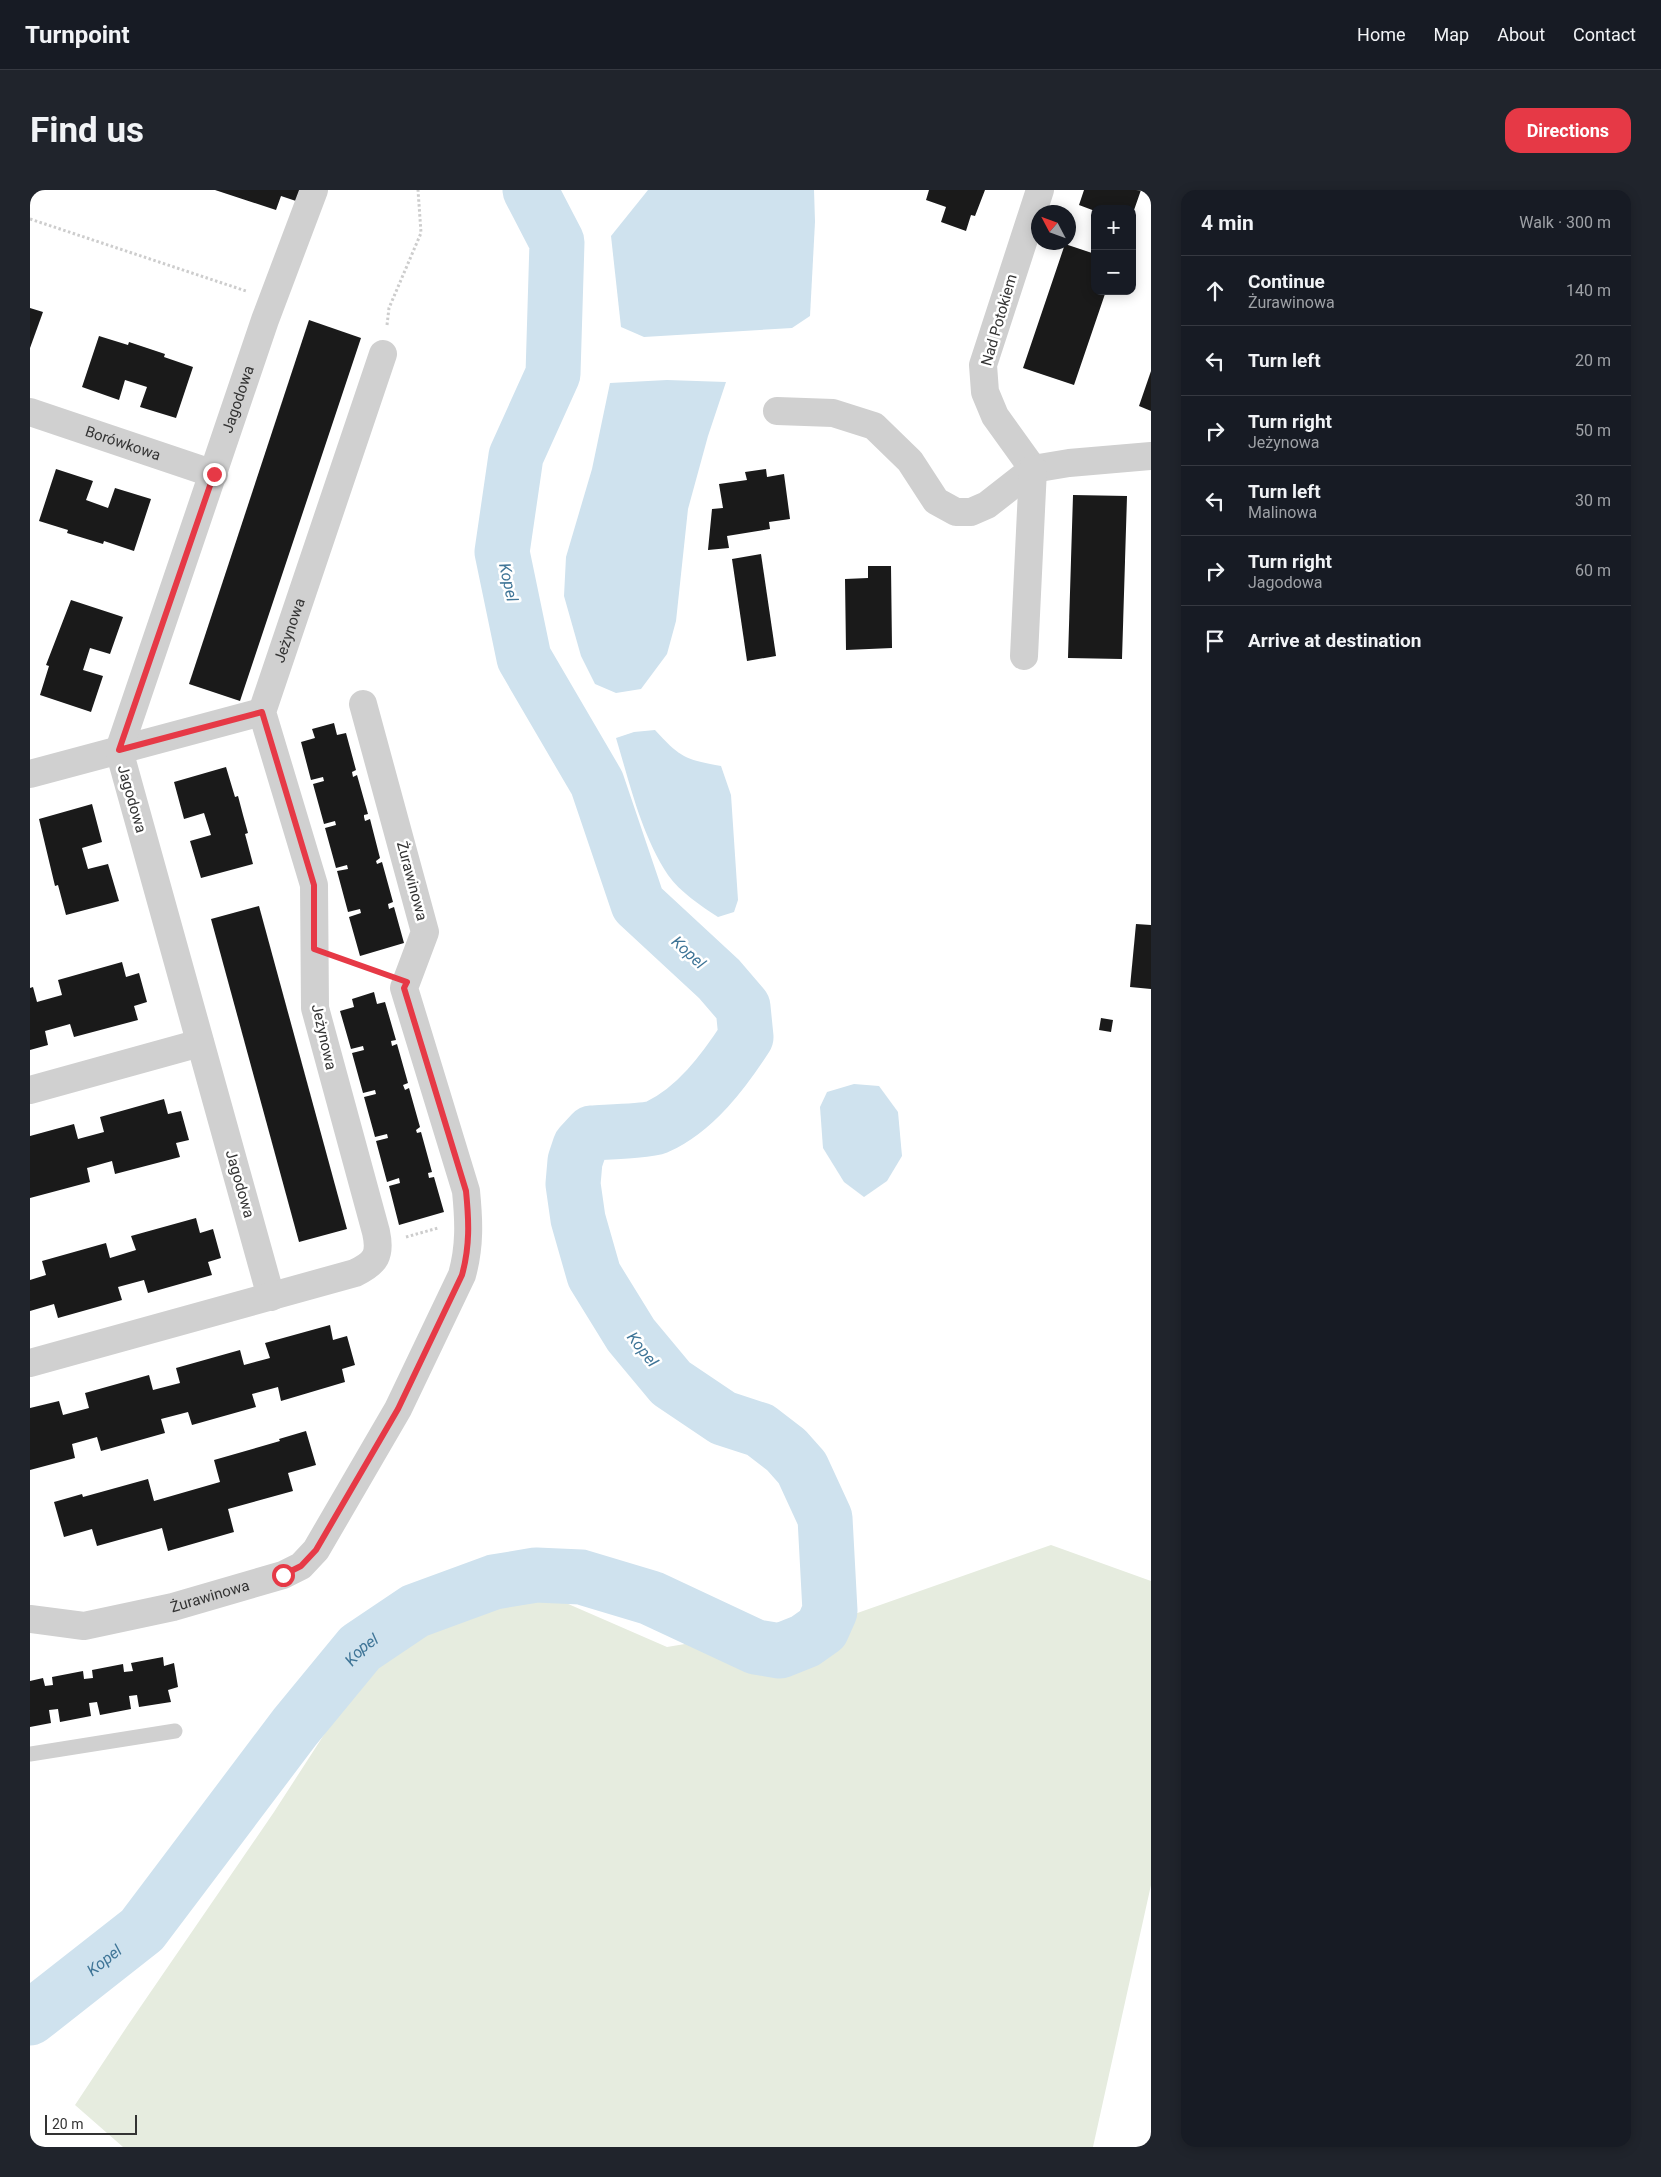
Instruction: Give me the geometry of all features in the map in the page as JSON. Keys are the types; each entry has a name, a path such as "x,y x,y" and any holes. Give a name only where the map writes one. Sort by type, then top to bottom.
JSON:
{"street":[{"name":"Jagodowa","path":"271,1296 119,750 272,300 314,190"},
{"name":"Nad Potokiem","path":"1033,469 995,416 985,392 983,365 1040,190"},
{"name":"Jeżynowa","path":"378,1245 315,1008 314,885 262,712 384,354"},
{"path":"777,411 833,413 874,426 910,460 936,501 956,512 972,512 987,505 1033,469 1069,463 1151,456"},
{"name":"Borówkowa","path":"30,412 214,474"},
{"path":"1024,656 1033,469"},
{"name":"Żurawinowa","path":"30,1619 84,1626 173,1607 283,1575 301,1566 316,1550 398,1409 452,1300 462,1275 468,1255 469,1220 466,1191 404,988 425,932 363,704"},
{"path":"30,774 262,712"},
{"path":"30,1090 200,1043"},
{"path":"30,1363 355,1273 368,1267 376,1257 378,1245"}],"lane":[{"path":"30,1754 174,1731"}],"path":[{"path":"384,354 389,308 421,233 418,190"},
{"path":"30,219 272,300"},
{"path":"314,949 407,982"},
{"path":"378,1245 469,1220"}],"shaded area":[{"path":"1051,1545 1151,1581 1151,1885 1093,2147 123,2147 75,2105 274,1812 382,1645 520,1583 667,1647 846,1617"}],"water":[{"path":"648,190 814,190 815,222 810,316 792,328 644,337 621,327 611,236"},
{"path":"667,380 726,382 708,436 688,509 676,621 667,654 641,689 616,693 595,684 581,656 564,596 566,557 592,469 610,383"},
{"path":"655,730 684,756 721,766 731,795 738,900 734,912 718,917 685,893 668,875 650,843 637,808 616,738 634,732"},
{"path":"854,1084 879,1086 898,1112 902,1156 887,1181 864,1197 844,1182 823,1148 820,1107 827,1092"}],"building":[{"path":"215,190 300,190 296,201 281,196 276,210"},
{"path":"929,190 985,190 975,216 971,215 966,231 941,222 946,207 926,200"},
{"path":"1084,190 1141,190 1136,205 1091,205 1091,210 1079,205"},
{"path":"1076,248 1091,253 1091,295 1105,295 1074,385 1023,368 1063,250 1076,250"},
{"path":"30,308 43,312 30,348"},
{"path":"309,320 361,338 240,701 189,684"},
{"path":"99,336 128,345 129,342 165,354 164,357 193,367 176,418 140,407 147,387 125,380 119,400 82,387"},
{"path":"1151,371 1151,411 1139,406"},
{"path":"56,469 93,481 86,500 108,508 115,488 151,499 134,551 104,541 103,544 67,533 68,530 39,521"},
{"path":"766,469 767,477 784,474 790,519 769,522 770,529 727,536 729,548 708,550 712,509 723,508 719,484 747,480 745,472"},
{"path":"1073,495 1127,496 1122,659 1068,658"},
{"path":"761,554 776,656 747,661 732,559"},
{"path":"868,566 891,566 892,648 846,650 845,579 868,578"},
{"path":"71,600 123,617 110,654 90,648 83,670 103,676 91,712 40,695 49,666 46,665"},
{"path":"334,723 337,735 346,733 356,770 352,772 353,777 357,775 368,814 364,815 365,821 370,819 380,858 376,861 377,864 382,862 393,902 388,904 389,909 394,907 404,943 360,956 349,917 361,913 360,909 348,912 337,871 348,869 347,865 336,868 325,828 336,825 335,821 324,824 313,784 324,781 323,777 311,780 301,742 315,738 312,729"},
{"path":"226,767 235,797 238,796 248,833 245,834 253,864 201,878 190,841 211,835 204,813 184,819 174,782"},
{"path":"92,804 102,842 82,848 88,869 108,864 119,901 66,915 58,885 55,886 39,819"},
{"path":"259,906 347,1229 299,1242 211,919"},
{"path":"1136,924 1151,925 1151,989 1130,987"},
{"path":"122,962 126,977 139,973 147,1002 134,1006 138,1020 74,1037 70,1024 45,1031 48,1045 30,1050 30,988 33,987 37,1002 62,995 58,980"},
{"path":"374,992 377,1004 385,1002 396,1040 391,1041 392,1046 397,1044 408,1083 403,1085 405,1090 409,1088 420,1127 416,1130 417,1133 421,1132 432,1172 428,1173 429,1178 434,1177 444,1212 399,1225 389,1186 400,1183 399,1178 387,1182 376,1141 388,1138 387,1134 375,1137 364,1097 376,1094 375,1090 363,1093 352,1053 364,1050 363,1046 351,1049 340,1011 354,1007 352,999"},
{"path":"1101,1018 1113,1020 1111,1032 1099,1030"},
{"path":"164,1099 168,1114 181,1111 189,1140 176,1143 180,1157 115,1174 112,1161 87,1168 90,1182 30,1198 30,1136 74,1124 78,1139 104,1132 100,1117"},
{"path":"196,1218 200,1233 213,1229 221,1258 208,1262 212,1275 148,1293 144,1280 118,1287 122,1300 58,1318 54,1304 30,1311 30,1280 46,1275 42,1261 106,1243 110,1258 136,1250 131,1236"},
{"path":"330,1325 333,1340 347,1336 355,1365 342,1369 345,1382 281,1401 278,1387 252,1394 256,1407 192,1425 188,1412 161,1419 165,1433 101,1451 97,1437 72,1444 75,1458 30,1470 30,1408 59,1401 63,1415 89,1408 85,1393 149,1375 153,1390 180,1383 176,1368 240,1350 244,1365 270,1358 265,1343"},
{"path":"306,1431 316,1465 288,1473 293,1491 228,1509 234,1532 168,1551 162,1528 97,1546 92,1529 64,1537 54,1502 82,1494 83,1497 148,1479 154,1501 220,1482 214,1460 280,1441 279,1439"},
{"path":"163,1657 164,1666 174,1663 178,1687 168,1690 171,1702 139,1707 137,1695 129,1696 131,1709 100,1715 97,1702 89,1703 91,1716 60,1722 58,1709 49,1710 51,1723 30,1727 30,1681 43,1678 45,1686 53,1685 52,1677 83,1671 84,1679 93,1678 92,1670 123,1664 124,1672 133,1671 131,1663"}],"waterway":[{"name":"Kopel","path":"30,2018 142,1930 295,1727 360,1648 415,1611 494,1582 536,1575 581,1577 651,1598 756,1647 780,1651 805,1641 822,1629 830,1611 825,1518 802,1468 786,1450 760,1430 723,1418 671,1383 631,1335 594,1275 578,1219 573,1184 575,1161 580,1146 592,1133 652,1128 671,1120 684,1111 708,1088 746,1037 743,1007 719,979 638,904 597,783 524,658 502,552 516,456 553,374 557,242 530,190"}],"route":[{"path":"214,474 119,750 262,712 314,885 314,949 407,982 404,988 466,1191 470,1223 468,1255 462,1275 452,1300 398,1409 316,1550 301,1566 283,1575"}]}
